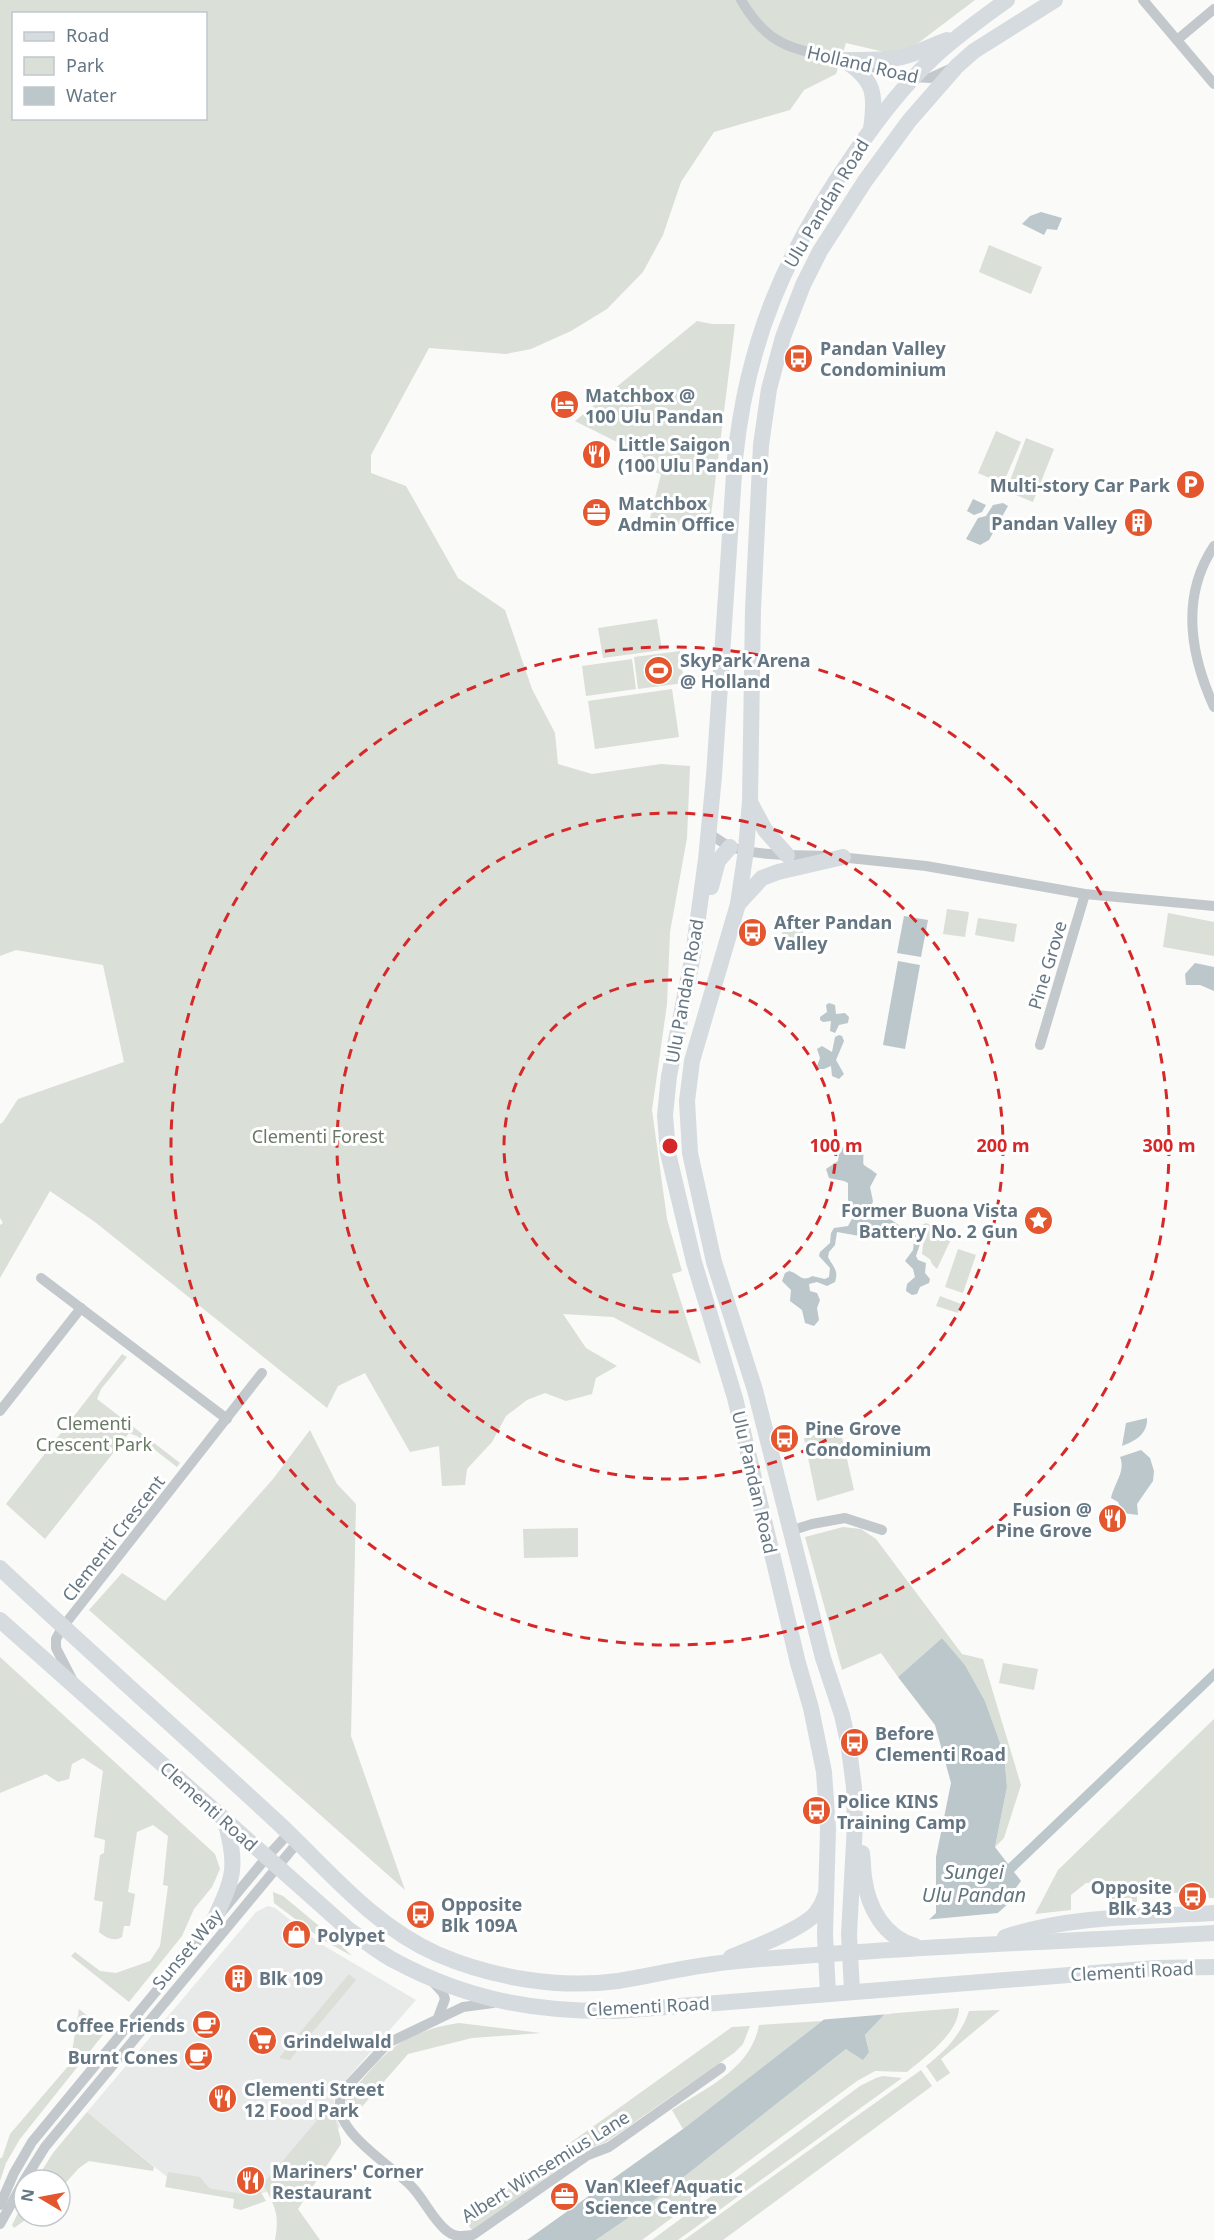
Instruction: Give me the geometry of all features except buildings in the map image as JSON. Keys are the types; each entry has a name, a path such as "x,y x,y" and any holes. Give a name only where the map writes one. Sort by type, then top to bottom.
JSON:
{"main road":[{"path":"843,60 873,61 896,58 957,37 1007,0"},
{"name":"Holland Road","path":"957,66 974,51 1055,0"},
{"name":"Ulu Pandan Road","path":"828,1993 826,1955 827,1793 811,1708 798,1663 735,1398 694,1262 668,1153 665,1115 669,1076 693,956 708,833 714,776 734,467 746,386 765,319 790,258 821,204 871,129 914,77 957,37"},
{"path":"843,60 859,70 871,87 874,105 871,129"},
{"name":"Ulu Pandan Road","path":"852,1991 849,1926 855,1824 854,1788 848,1742 823,1658 755,1390 714,1262 690,1153 687,1101 692,1061 738,904 738,848 750,801 752,653 759,476 763,428 774,370 797,301 820,251 894,141 920,107 957,66"},
{"path":"750,801 765,830 787,855"},
{"path":"693,956 698,952 702,940 718,861 738,848"},
{"path":"738,904 762,878 843,857"},
{"name":"Clementi Road","path":"0,1568 376,1917 436,1953 476,1968 523,1979 586,1984 619,1981 717,1964 850,1953 1214,1933"},
{"name":"Clementi Road","path":"0,1620 74,1683 271,1863 349,1930 393,1960 468,1994 502,2002 584,2011 617,2011 1156,1968 1214,1966"},
{"path":"811,1708 821,1728 829,1729 833,1718 831,1680"},
{"path":"214,1920 229,1887 233,1862 234,1851 225,1820"},
{"path":"855,1824 863,1856 867,1893 885,1928 896,1938 924,1948"},
{"path":"717,1964 774,1939 810,1918 816,1913 826,1892"},
{"name":"Clementi Road","path":"984,1944 1033,1928 1065,1922 1214,1913"}],"street":[{"name":"Holland Road","path":"741,0 762,29 775,40 791,47 914,77 930,78 957,66"},
{"path":"1143,0 1214,84"},
{"path":"1177,40 1214,9"},
{"path":"1214,546 1194,593 1191,616 1197,660 1214,707"},
{"path":"708,833 738,848 787,855 843,857 926,866 1086,894 1214,906"},
{"name":"Pine Grove","path":"1040,1045 1086,894"},
{"path":"41,1278 227,1419"},
{"path":"0,1411 81,1308"},
{"name":"Clementi Crescent","path":"74,1683 56,1648 56,1639 62,1628 262,1373"},
{"path":"790,1531 845,1518 882,1530"},
{"name":"Sunset Way","path":"0,2224 24,2179 45,2147 293,1838"},
{"name":"Sunset Way","path":"0,2205 14,2173 32,2142 214,1920 271,1863"},
{"path":"427,1976 443,1993 445,1999 438,2018"},
{"path":"438,2018 463,2007 502,2002"},
{"name":"Albert Winsemius Lane","path":"438,2018 388,2043 344,2090 339,2105 345,2124 352,2134 413,2187 448,2232 463,2237 474,2235 588,2155 609,2146 721,2068"}],"shaded area":[{"path":"268,1906 275,1908 321,1944 416,2000 334,2096 340,2127 282,2187 253,2196 172,2181 87,2112 256,1912"}],"green space":[{"name":"Clementi Forest","path":"0,0 975,0 901,56 846,43 836,74 804,90 790,110 714,132 681,182 663,235 643,272 607,309 571,331 531,349 506,354 429,348 371,455 371,473 406,486 458,578 505,610 532,689 555,733 558,764 592,774 661,764 690,766 687,838 670,932 667,1004 652,1110 667,1219 682,1271 672,1274 701,1364 613,1317 563,1314 586,1348 617,1366 596,1378 592,1394 566,1401 545,1393 527,1400 506,1416 492,1442 467,1469 465,1485 442,1486 439,1446 410,1452 365,1373 338,1386 327,1408 95,1222 50,1191 0,1278 0,1225 3,1223 0,1218 0,1124 18,1099 124,1062 103,965 16,950 0,956"},
{"path":"989,245 1042,267 1031,294 979,272"},
{"path":"697,321 712,324 735,324 709,531 650,518 661,474 640,469 643,455 575,421"},
{"path":"996,431 1021,442 1003,484 978,473"},
{"path":"1026,438 1054,449 1033,502 1006,491"},
{"path":"657,619 662,650 603,658 598,628"},
{"name":"SkyPark Arena @ Holland","path":"680,651 684,683 638,689 634,657"},
{"path":"632,659 636,689 586,696 582,666"},
{"path":"672,689 679,737 595,749 588,701"},
{"path":"947,909 969,912 965,937 943,934"},
{"path":"1168,913 1214,922 1214,956 1163,947"},
{"path":"978,918 1017,924 1014,942 975,935"},
{"path":"804,921 802,941 798,948 793,947 782,934 785,923"},
{"path":"926,1223 943,1231 954,1233 937,1269 930,1259 922,1254 927,1236 922,1225"},
{"path":"958,1249 976,1255 963,1293 945,1287"},
{"path":"940,1296 961,1304 958,1313 936,1306"},
{"name":"Clementi Crescent Park","path":"122,1354 127,1357 101,1389 97,1399 180,1463 177,1467 137,1436 129,1433 45,1539 6,1504"},
{"path":"840,1428 854,1490 817,1501 804,1438"},
{"path":"310,1430 337,1484 356,1504 351,1736 405,1890 89,1610 122,1573 165,1601 273,1479"},
{"path":"843,1527 861,1529 876,1539 962,1654 983,1659 1021,1785 1004,1838 995,1847 1007,1787 1004,1754 985,1701 965,1665 942,1638 898,1677 881,1653 842,1670 805,1537"},
{"path":"578,1528 578,1557 524,1558 523,1529"},
{"path":"0,1657 215,1854 220,1869 212,1887 194,1909 182,1936 129,2002 71,1956 75,1952 100,1971 116,1973 150,1961 160,1946 168,1886 163,1885 168,1836 153,1825 137,1832 128,1892 135,1894 130,1926 124,1926 122,1937 110,1939 104,1936 99,1932 103,1902 94,1900 100,1855 104,1853 105,1840 94,1837 103,1771 83,1758 72,1764 69,1779 58,1782 46,1774 0,1793"},
{"path":"1003,1663 1038,1669 1034,1690 999,1683"},
{"path":"1214,1719 1214,1898 1209,1898 1208,1892 1137,1894 1137,1905 1110,1907 1108,1881 1086,1883 1071,1895 1071,1910 1035,1914 1058,1870"},
{"path":"273,1892 283,1896 352,1956 323,1940 274,1903"},
{"path":"349,1974 356,1980 305,2041 298,2035"},
{"path":"959,2008 953,2027 940,2044 907,2072 875,2071 857,2081 642,2240 596,2240 657,2198 846,2049 869,2052 865,2035 885,2014"},
{"path":"79,2009 106,2031 20,2139 6,2163 0,2181 0,2158 2,2158 10,2134 70,2064"},
{"path":"1000,2010 941,2059 950,2073 937,2082 926,2066 952,2042 962,2028 969,2011"},
{"path":"822,2021 683,2129 672,2110 725,2076 737,2065 747,2054 759,2025"},
{"path":"459,2023 541,2033 472,2038 408,2054 353,2117 348,2113 346,2100 350,2093 393,2048 424,2031"},
{"path":"750,2026 743,2044 734,2053 606,2142 585,2150 472,2230 464,2219 732,2027"},
{"path":"292,2042 299,2048 290,2060 279,2058"},
{"path":"921,2070 932,2086 723,2240 684,2240"},
{"path":"883,2076 902,2078 678,2240 652,2240 860,2086"},
{"path":"331,2104 341,2144 298,2209 320,2240 275,2240 277,2224 275,2211 263,2184"},
{"path":"87,2112 154,2167 153,2171 89,2161 72,2176 72,2168 44,2168"},
{"path":"168,2172 200,2177 209,2188 249,2195 250,2190 256,2184 266,2201 241,2210 233,2208 234,2199 165,2187"}],"water":[{"path":"1041,212 1062,218 1057,230 1047,229 1044,235 1022,224 1030,216"},
{"path":"973,499 986,505 982,512 974,515 967,511"},
{"path":"1003,503 1008,506 989,540 980,545 966,539 978,518 986,516 993,505"},
{"path":"904,916 928,920 921,957 897,953"},
{"path":"898,961 920,965 905,1049 883,1045"},
{"path":"1195,963 1214,967 1214,991 1200,985 1186,985 1185,974"},
{"path":"829,1003 835,1005 836,1014 845,1013 849,1017 848,1023 839,1025 835,1033 830,1031 831,1021 820,1020 820,1017 827,1012 826,1005"},
{"path":"839,1035 844,1041 836,1060 844,1074 839,1079 832,1076 831,1066 818,1069 820,1058 817,1049 822,1046 832,1052 835,1037"},
{"path":"856,1144 863,1147 864,1164 877,1174 870,1187 873,1201 871,1215 877,1220 890,1219 915,1232 920,1244 916,1256 918,1260 926,1263 925,1273 930,1279 929,1283 920,1287 917,1294 912,1295 906,1291 907,1284 915,1277 913,1269 905,1261 913,1250 914,1242 909,1235 900,1234 892,1224 884,1223 875,1232 865,1237 837,1232 835,1245 828,1257 836,1271 835,1282 827,1286 817,1282 809,1284 810,1291 817,1293 820,1300 817,1308 819,1320 814,1326 805,1323 802,1310 790,1301 791,1290 782,1281 785,1273 789,1271 803,1278 812,1276 825,1279 829,1277 830,1268 819,1256 820,1252 830,1243 834,1228 848,1226 854,1215 848,1200 848,1183 829,1178 826,1169 838,1161 840,1148"},
{"path":"1147,1418 1143,1433 1122,1446 1126,1423"},
{"path":"1141,1450 1150,1458 1154,1471 1153,1481 1137,1504 1138,1515 1123,1513 1118,1502 1111,1498 1121,1472 1120,1457"},
{"name":"Sungei Ulu Pandan","path":"942,1638 965,1665 985,1701 1004,1754 1007,1787 995,1847 1008,1864 1214,1668 1214,1681 1014,1872 1021,1881 1012,1893 1009,1903 885,2014 865,2035 869,2052 863,2060 846,2049 657,2198 596,2240 527,2240 683,2129 822,2021 936,1913 936,1857 951,1783 935,1725 898,1677"}],"pier":[{"path":"998,1913 994,1921 890,2014 818,2020 924,1920"}],"place":[{"name":"Pandan Valley Condominium","path":"799,358"},
{"name":"Matchbox @ 100 Ulu Pandan","path":"564,405"},
{"name":"Little Saigon (100 Ulu Pandan)","path":"597,454"},
{"name":"Multi-story Car Park","path":"1191,485"},
{"name":"Matchbox Admin Office","path":"597,513"},
{"name":"Pandan Valley","path":"1138,523"},
{"name":"SkyPark Arena @ Holland","path":"659,670"},
{"name":"After Pandan Valley","path":"753,932"},
{"name":"Former Buona Vista Battery No. 2 Gun","path":"1039,1220"},
{"name":"Pine Grove Condominium","path":"784,1438"},
{"name":"Fusion @ Pine Grove","path":"1113,1519"},
{"name":"Before Clementi Road","path":"854,1743"},
{"name":"Police KINS Training Camp","path":"816,1811"},
{"name":"Opposite Blk 343","path":"1193,1897"},
{"name":"Opposite Blk 109A","path":"420,1914"},
{"name":"Polypet","path":"296,1935"},
{"name":"Blk 109","path":"238,1978"},
{"name":"Coffee Friends","path":"206,2025"},
{"name":"Grindelwald","path":"262,2041"},
{"name":"Burnt Cones","path":"199,2057"},
{"name":"Clementi Street 12 Food Park","path":"223,2099"},
{"name":"Mariners' Corner Restaurant","path":"251,2181"},
{"name":"Van Kleef Aquatic Science Centre","path":"564,2196"}]}
